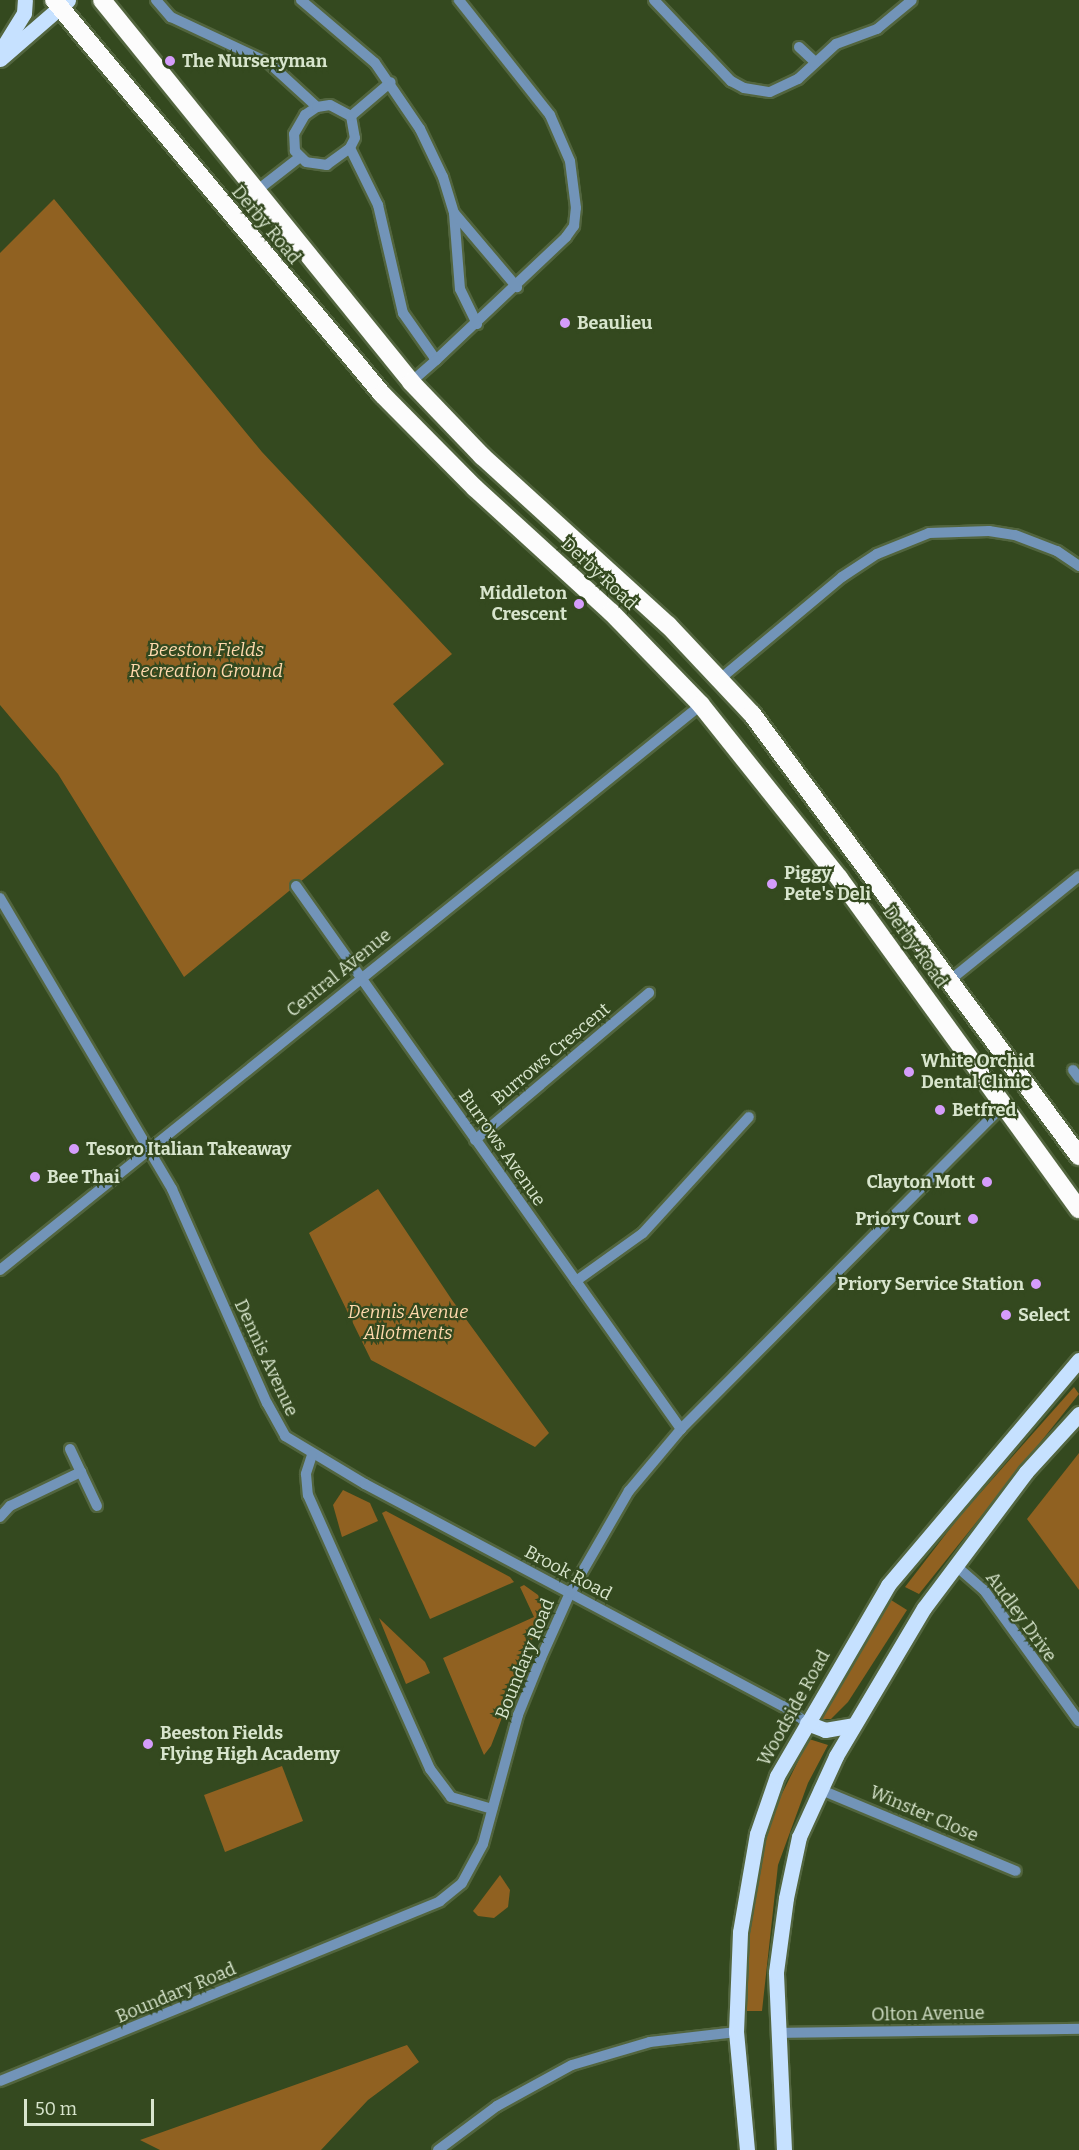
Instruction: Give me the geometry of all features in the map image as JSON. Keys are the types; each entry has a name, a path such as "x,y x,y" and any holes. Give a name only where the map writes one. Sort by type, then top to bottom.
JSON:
{"highway":[{"name":"Derby Road","path":"61,2 382,394 475,488 611,612 701,705 774,792 1005,1104 1079,1209"},
{"name":"Derby Road","path":"110,3 255,192 411,382 482,456 668,625 720,679 784,756 1079,1156"}],"main road":[{"path":"0,52 24,13 25,0"},
{"path":"0,59 61,2"},
{"name":"Woodside Road","path":"747,2150 736,2032 743,1903 757,1834 777,1776 888,1585 1079,1360"},
{"path":"784,2150 776,1972 786,1898 799,1837 819,1789 852,1725 924,1608 1026,1472 1079,1414"},
{"path":"807,1723 825,1730 852,1725"}],"street":[{"path":"156,0 171,17 269,63 318,107"},
{"path":"301,0 352,40 391,82 434,155 454,213 460,289 477,324"},
{"path":"411,382 517,287 574,226 575,188 567,154 550,115 459,0"},
{"path":"654,0 721,72 744,88 770,92 786,88 836,44 877,30 912,0"},
{"path":"799,47 815,62"},
{"path":"351,116 391,82"},
{"path":"318,107 339,107 351,116 356,127 350,148 327,165 313,165 295,151 294,134 305,115 318,107"},
{"path":"350,148 378,205 403,313 436,360"},
{"path":"255,192 300,157"},
{"path":"454,213 517,287"},
{"path":"720,679 842,577 877,554 929,533 989,531 1015,535 1057,551 1079,566"},
{"name":"Central Avenue","path":"0,1270 360,976 701,705"},
{"path":"949,981 1079,876"},
{"name":"Burrows Avenue","path":"296,886 681,1429"},
{"name":"Dennis Avenue","path":"0,898 172,1189 275,1421 292,1442 312,1455"},
{"name":"Burrows Crescent","path":"475,1140 649,993"},
{"name":"Boundary Road","path":"0,2080 440,1901 462,1883 476,1861 518,1715 570,1593 629,1491 681,1429 1005,1104"},
{"path":"576,1281 643,1233 749,1117"},
{"path":"70,1449 97,1506"},
{"path":"312,1455 306,1474 308,1495 430,1769 451,1797 492,1809"},
{"name":"Brook Road","path":"312,1455 783,1706 807,1723"},
{"path":"0,1517 10,1506 81,1472"},
{"name":"Audley Drive","path":"955,1565 984,1590 1079,1722"},
{"name":"Winster Close","path":"819,1789 1016,1871"},
{"name":"Olton Avenue","path":"777,2033 1079,2029"},
{"path":"438,2150 497,2106 572,2066 650,2042 736,2032"}],"green space":[{"name":"Beeston Fields Recreation Ground","path":"54,199 262,452 452,654 393,704 444,764 184,977 58,774 0,705 0,253"},
{"name":"Dennis Avenue Allotments","path":"378,1189 452,1300 549,1433 535,1447 371,1360 309,1233"},
{"path":"1074,1387 1079,1394 919,1594 905,1587 959,1517"},
{"path":"1079,1453 1079,1590 1027,1519"},
{"path":"343,1490 370,1503 378,1521 342,1537 333,1505"},
{"path":"386,1511 510,1577 514,1582 430,1619 382,1513"},
{"path":"524,1585 538,1595 544,1609 491,1746 484,1755 443,1658 534,1617 520,1587"},
{"path":"891,1600 907,1610 848,1702 831,1719 818,1719"},
{"path":"379,1618 425,1662 430,1673 406,1684"},
{"path":"809,1739 828,1745 808,1783 778,1865 762,2011 743,2011 748,1918 767,1824"},
{"path":"282,1766 303,1821 225,1852 204,1795"},
{"path":"500,1875 510,1890 508,1907 494,1918 478,1916 473,1911"},
{"path":"407,2045 419,2062 368,2100 321,2150 160,2150 140,2140"}],"place":[{"name":"The Nurseryman","path":"170,61"},
{"name":"Beaulieu","path":"565,323"},
{"name":"Middleton Crescent","path":"579,604"},
{"name":"Piggy Pete's Deli","path":"772,884"},
{"name":"White Orchid Dental Clinic","path":"909,1072"},
{"name":"Betfred","path":"940,1110"},
{"name":"Tesoro Italian Takeaway","path":"74,1149"},
{"name":"Bee Thai","path":"35,1177"},
{"name":"Clayton Mott","path":"987,1182"},
{"name":"Priory Court","path":"973,1219"},
{"name":"Priory Service Station","path":"1036,1284"},
{"name":"Select","path":"1006,1315"},
{"name":"Beeston Fields Flying High Academy","path":"148,1744"}]}
